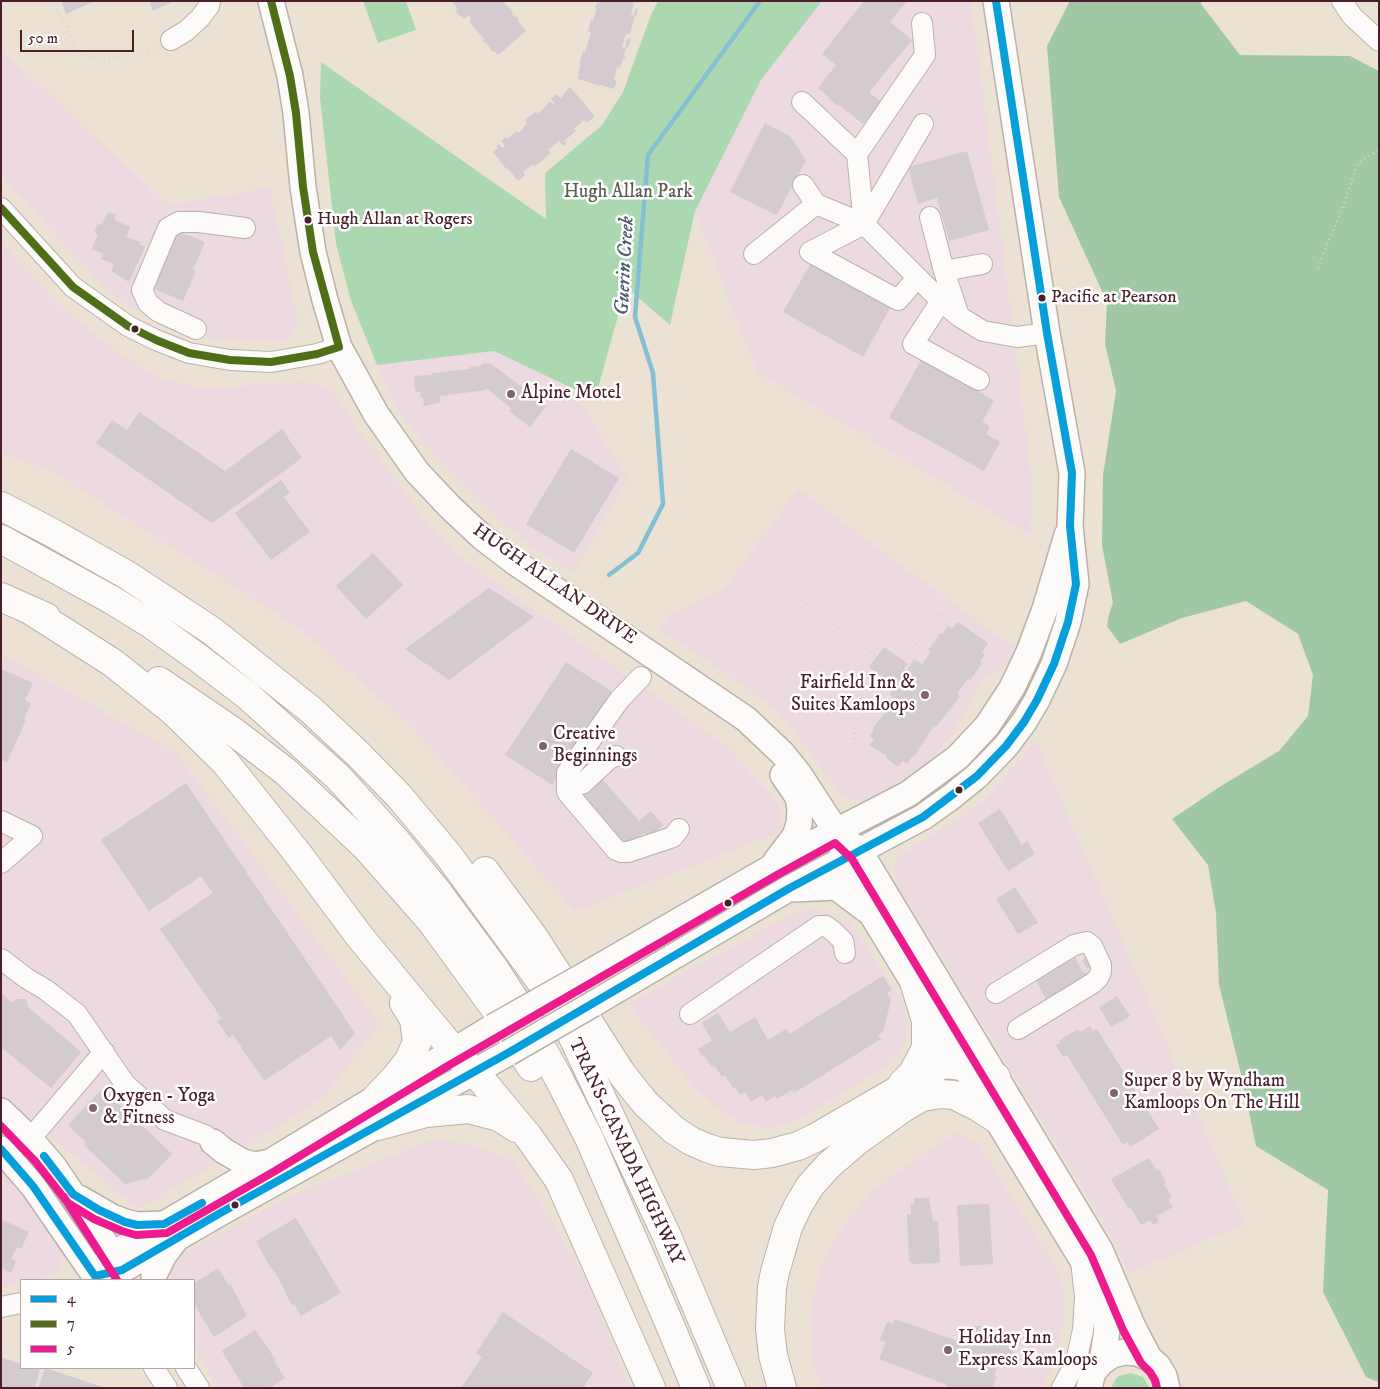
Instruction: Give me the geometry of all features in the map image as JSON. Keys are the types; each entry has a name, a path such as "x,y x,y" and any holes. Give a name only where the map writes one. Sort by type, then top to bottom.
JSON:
{"highway":[{"name":"TRANS-CANADA HIGHWAY","path":"1,506 127,575 212,630 311,710 399,796 475,890 541,982 570,1032 666,1234 730,1388"},
{"name":"TRANS-CANADA HIGHWAY","path":"1,539 112,600 151,624 247,695 338,777 398,843 479,947 514,999 558,1077 589,1138 696,1388"},
{"path":"1,597 67,625 111,649 213,717 286,772 366,847 431,920 496,1010 526,1057 562,1124 601,1204 650,1277"},
{"path":"30,610 113,663 173,711 225,762 360,937 454,1051 528,1136 559,1180 651,1388"},
{"path":"311,710 384,759 416,790 446,824 489,876 533,936 622,1074 646,1104 674,1130 691,1141 720,1152 754,1156 772,1153 798,1146 815,1138 943,1064 964,1066 996,1077"},
{"path":"360,937 414,1019 417,1034 417,1042 409,1060 376,1098"},
{"path":"892,1092 913,1073 926,1048 928,1035 926,1021 915,984"},
{"path":"782,1388 773,1355 770,1329 774,1272 788,1227 810,1186 828,1166 858,1140 922,1097 941,1094 954,1095 998,1120"},
{"path":"378,1126 426,1113 468,1109 499,1117 528,1136"}],"main road":[{"name":"HUGH ALLAN DRIVE","path":"271,1 290,76 313,252 325,300 339,347 387,431 418,472 450,508 482,537 516,563 746,719 782,753 799,774 853,855 996,1077 1100,1250 1132,1325 1149,1358 1158,1366 1164,1376 1168,1388"},
{"path":"73,1194 99,1210 125,1222 171,1231 378,1126 593,1004 788,889 923,817 977,776 1006,746 1024,722 1037,700 1054,664 1068,622 1076,584 1070,526 1072,473 1047,333 996,1"},
{"path":"1,1149 28,1179 52,1212 93,1279 121,1268 214,1196 454,1051 772,866 888,805 915,789 958,757 987,726 1012,688 1029,652 1045,609 1070,526"},
{"path":"1029,652 1054,664"},
{"path":"746,719 798,797 800,809 799,824 795,836 772,866"},
{"name":"HUGH ALLAN DRIVE","path":"853,855 871,913 1094,1279 1108,1330 1102,1362 1093,1372 1088,1387"},
{"path":"788,889 836,887 871,913"},
{"path":"1,1111 30,1139 54,1167 121,1268"},
{"path":"213,1142 230,1155 244,1162 255,1165 270,1162"},
{"path":"213,1142 225,1162 227,1171 225,1181 214,1196"},
{"path":"154,1279 171,1231"},
{"path":"1102,1362 1112,1355 1125,1352 1137,1353 1149,1358"}],"street":[{"path":"171,40 186,31 200,18 209,6 210,1"},
{"path":"1342,1 1352,16 1379,41"},
{"path":"864,224 857,154 925,55 922,23"},
{"path":"802,102 857,154"},
{"path":"917,278 898,300 810,252 864,224 923,124"},
{"path":"804,185 816,204 864,224 917,278 960,317 984,331 1018,337 1047,333"},
{"path":"754,254 816,204"},
{"path":"1,208 74,287 128,326 156,340 189,353 230,360 271,362 317,354 339,347"},
{"path":"930,217 944,271 960,317"},
{"path":"196,329 160,312 148,303 142,290 168,228 179,222 189,222 245,228"},
{"path":"944,271 982,264"},
{"path":"941,301 914,344 979,380"},
{"path":"641,677 620,699 567,773 567,792 616,850 628,852 673,836 679,829"},
{"path":"566,783 582,784 610,758 616,756"},
{"path":"1,821 32,836 1,863"},
{"path":"690,1014 819,926 826,926 834,932 842,941 845,953"},
{"path":"996,993 1074,945 1087,942 1092,946 1101,965 1101,972 1098,978 1093,983 1018,1029"},
{"path":"1,959 77,1014 125,1084 165,1120 205,1135 213,1142"},
{"path":"30,1139 104,1052"},
{"path":"1062,1388 1076,1362 1083,1330 1084,1297 1081,1257"},
{"path":"1,1307 20,1303"},
{"path":"155,1369 167,1388"},
{"path":"187,1369 199,1388"}],"path":[{"path":"51,1 68,28 74,47 81,54 95,58 113,59 150,49 171,40"},
{"path":"1318,268 1342,210 1358,164 1379,150"},
{"path":"766,574 896,670"},
{"path":"888,805 870,781 860,760 854,738 854,728 938,613 944,617"}],"shaded area":[{"path":"822,1 971,1 1032,480 1030,535 757,372 695,211 761,80"},
{"path":"1,49 168,205 270,188 298,322 291,336 279,342 209,338 181,330 152,318 125,303 104,287 1,175"},
{"path":"1,242 59,305 113,349 139,366 168,380 205,388 306,382 325,386 336,395 369,444 430,527 457,555 726,746 772,796 780,811 783,831 575,911 410,724 296,626 52,471 1,454"},
{"path":"494,351 565,385 578,399 628,479 573,573 530,545 497,518 435,456 404,418 393,401 377,365"},
{"path":"798,489 1015,649 1007,664 979,683 959,723 947,741 928,762 883,792 863,801 852,800 840,793 799,737 776,710 660,629 669,615 724,589"},
{"path":"1,654 175,752 380,1024 324,1096 286,1122 138,1209 1,1096"},
{"path":"1035,739 1245,1224 1128,1274 1115,1242 896,882 894,867 899,856 964,815 989,795 1019,761"},
{"path":"814,908 851,923 903,1003 909,1027 906,1042 894,1061 800,1119 769,1128 741,1123 721,1111 692,1085 629,1004 793,914"},
{"path":"957,1133 978,1144 1056,1267 1064,1293 1063,1329 1052,1367 1043,1388 821,1388 812,1361 810,1314 817,1281 830,1248 871,1192 928,1151"},
{"path":"431,1140 469,1144 515,1162 585,1276 630,1388 219,1388 195,1349 195,1279 170,1279 176,1262 187,1251 290,1196"},
{"path":"1,1170 25,1195 63,1253 60,1271 38,1279 20,1279 20,1283 1,1288"}],"green space":[{"path":"363,1 406,1 416,30 378,43"},
{"name":"Hugh Allan Park","path":"658,1 822,1 761,80 695,211 670,325 626,287 595,399 494,351 377,365 351,301 336,244 320,98 321,62 546,219 545,173 602,125 623,92 651,15"},
{"path":"1070,1 1201,1 1201,4 1240,55 1350,56 1379,71 1379,1382 1366,1377 1323,1292 1328,1190 1256,1146 1241,1074 1219,985 1216,913 1208,865 1172,819 1221,786 1279,751 1308,716 1313,675 1298,634 1246,601 1182,618 1120,644 1107,626 1113,603 1102,545 1103,475 1116,391 1105,344 1107,302 1059,197 1047,46"},
{"path":"1131,1373 1143,1377 1150,1388 1111,1388 1119,1376"}],"building":[{"path":"61,1 95,1 66,14"},
{"path":"149,1 174,1 153,11"},
{"path":"452,1 503,1 526,31 498,55 494,51 492,52 487,43 483,41 484,39 469,21 471,19 469,15 464,19 455,11 458,9"},
{"path":"598,1 638,1 638,3 634,2 631,15 635,16 630,34 626,34 622,47 626,48 625,58 623,58 620,68 617,67 614,80 617,81 614,89 578,79 581,64 579,64 583,51 585,52 591,32 588,31 597,9 595,8"},
{"path":"864,1 907,1 890,22 912,40 869,92 881,102 863,124 828,98 818,88 836,65 822,54"},
{"path":"636,8 638,9 636,16 633,15"},
{"path":"627,38 631,39 628,48 625,47"},
{"path":"570,87 595,116 587,123 584,120 574,129 576,131 564,141 566,143 563,146 559,141 548,150 551,153 537,165 534,166 533,164 523,172 525,175 518,181 493,152 498,148 496,146 499,144 502,148 505,146 501,141 517,131 519,133 527,123 525,120 536,111 538,114 550,101 553,105 555,103 551,99 557,94 560,98"},
{"path":"765,123 791,137 806,160 777,215 730,192"},
{"path":"967,151 989,230 949,241 937,198 918,204 908,167"},
{"path":"108,212 116,215 114,220 131,227 126,236 140,242 139,244 145,247 129,282 111,271 114,264 101,259 104,254 92,249 98,234 94,232 98,224 101,225"},
{"path":"174,230 205,242 193,270 196,271 183,301 152,288"},
{"path":"811,263 890,308 863,357 783,312"},
{"path":"921,360 994,400 982,422 990,426 986,434 1000,442 984,471 889,418"},
{"name":"Alpine Motel","path":"490,363 546,406 530,427 509,411 511,408 486,388 486,390 440,396 440,402 424,406 420,392 416,392 414,376 470,369 470,367"},
{"path":"139,412 225,471 282,429 302,458 212,523 96,443 112,420 127,430"},
{"path":"571,449 619,478 574,553 526,524"},
{"path":"281,480 290,493 284,497 310,532 271,560 235,513"},
{"path":"373,553 403,585 366,619 336,586"},
{"path":"489,588 534,617 449,680 405,649"},
{"name":"Fairfield Inn & Suites Kamloops","path":"958,622 988,643 982,652 985,654 980,662 982,664 970,680 968,678 957,694 960,696 936,727 934,725 914,757 907,764 903,761 898,767 886,758 887,756 869,745 874,739 870,736 874,730 873,728 896,699 889,694 897,683 893,685 869,667 884,647 908,664 904,669 906,671 914,659 922,664 931,652 928,650 941,633 943,634 948,626 952,629"},
{"path":"566,662 613,692 552,785 505,755"},
{"path":"1,669 33,683 25,700 31,703 24,719 26,720 7,762 1,760"},
{"path":"598,745 606,755 592,766 584,757"},
{"path":"597,773 639,821 651,811 663,825 648,838 644,833 627,847 573,793"},
{"path":"186,783 355,1033 340,1050 331,1036 264,1081 233,1035 229,1038 217,1021 222,1019 160,929 213,893 201,876 149,911 101,840"},
{"path":"1000,809 1022,845 1027,841 1035,854 1008,871 978,823"},
{"path":"1015,887 1038,923 1018,934 996,899"},
{"path":"1073,953 1083,973 1085,972 1089,978 1048,1003 1034,977"},
{"path":"1087,957 1093,966 1087,969 1082,960"},
{"path":"883,976 892,990 887,993 891,1000 883,1032 878,1035 881,1039 794,1093 792,1090 777,1099 775,1096 766,1102 762,1095 751,1102 745,1092 740,1095 725,1075 722,1077 714,1065 712,1067 698,1049 712,1041 702,1023 718,1013 730,1032 755,1017 768,1040 786,1029 789,1034"},
{"path":"1,993 13,1003 16,999 26,999 28,1007 81,1052 51,1088 1,1047"},
{"path":"1117,996 1130,1016 1111,1027 1099,1007"},
{"name":"Super 8 by Wyndham Kamloops On The Hill","path":"1090,1026 1093,1031 1097,1029 1159,1129 1130,1147 1127,1142 1123,1145 1067,1055 1063,1057 1056,1045 1078,1029 1080,1032"},
{"path":"103,1088 172,1154 149,1178 125,1184 84,1145 86,1142 68,1125"},
{"path":"1149,1158 1157,1171 1159,1169 1166,1183 1164,1184 1172,1197 1168,1199 1173,1207 1156,1216 1159,1222 1153,1225 1150,1220 1141,1225 1130,1207 1128,1208 1111,1179"},
{"path":"914,1198 929,1198 933,1221 938,1221 940,1263 913,1264 909,1261 907,1214 911,1214 910,1204 914,1204"},
{"path":"989,1204 993,1264 960,1266 957,1205"},
{"path":"296,1218 341,1293 301,1316 294,1304 292,1305 256,1241"},
{"path":"1,1219 29,1232 21,1249 17,1247 11,1259 16,1261 11,1273 1,1268"},
{"path":"218,1268 229,1286 231,1285 247,1316 214,1337 195,1306 195,1282"},
{"path":"503,1312 593,1373 583,1388 461,1388 482,1357 476,1353"},
{"name":"Holiday Inn Express Kamloops","path":"895,1319 963,1343 970,1326 983,1326 1009,1336 1016,1343 1010,1359 1001,1356 994,1376 997,1377 992,1388 946,1388 947,1385 879,1359 886,1342 880,1340 887,1322 893,1324"},
{"path":"255,1330 276,1360 274,1361 285,1378 269,1388 244,1388 222,1351"},
{"path":"1,1357 20,1364 20,1369 40,1370 35,1388 1,1388"},
{"path":"45,1369 103,1387 103,1388 38,1388"}],"waterway":[{"name":"Guerin Creek","path":"609,575 638,553 663,504 653,373 635,317 648,155 760,1"}],"transit line":[{"name":"7","path":"271,1 290,76 313,252 339,347"},
{"name":"4","path":"1,1149 33,1186 95,1276 122,1270 222,1212 508,1053 788,889 923,817 977,776 1006,746 1024,722 1037,700 1054,664 1068,622 1076,584 1070,526 1072,473 1047,333 996,1"},
{"name":"7","path":"1,208 73,287 128,326 156,340 189,353 230,360 271,362 317,354 339,347"},
{"name":"5","path":"1,1126 35,1161 68,1203 94,1219 122,1231 136,1235 167,1233 275,1171 446,1067 835,843 852,859 1091,1255 1123,1330 1141,1363 1155,1380 1157,1388"},
{"name":"4","path":"44,1156 73,1194 99,1210 125,1222 137,1225 164,1224 202,1203"},
{"name":"5","path":"64,1197 116,1279"}],"place":[{"name":"Hugh Allan at Rogers","path":"308,220"},
{"name":"Pacific at Pearson","path":"1042,298"},
{"name":"Alpine Motel","path":"511,394"},
{"name":"Fairfield Inn & Suites Kamloops","path":"925,695"},
{"name":"Creative Beginnings","path":"543,746"},
{"name":"Super 8 by Wyndham Kamloops On The Hill","path":"1114,1093"},
{"name":"Oxygen - Yoga & Fitness","path":"93,1108"},
{"name":"Holiday Inn Express Kamloops","path":"948,1350"}]}
